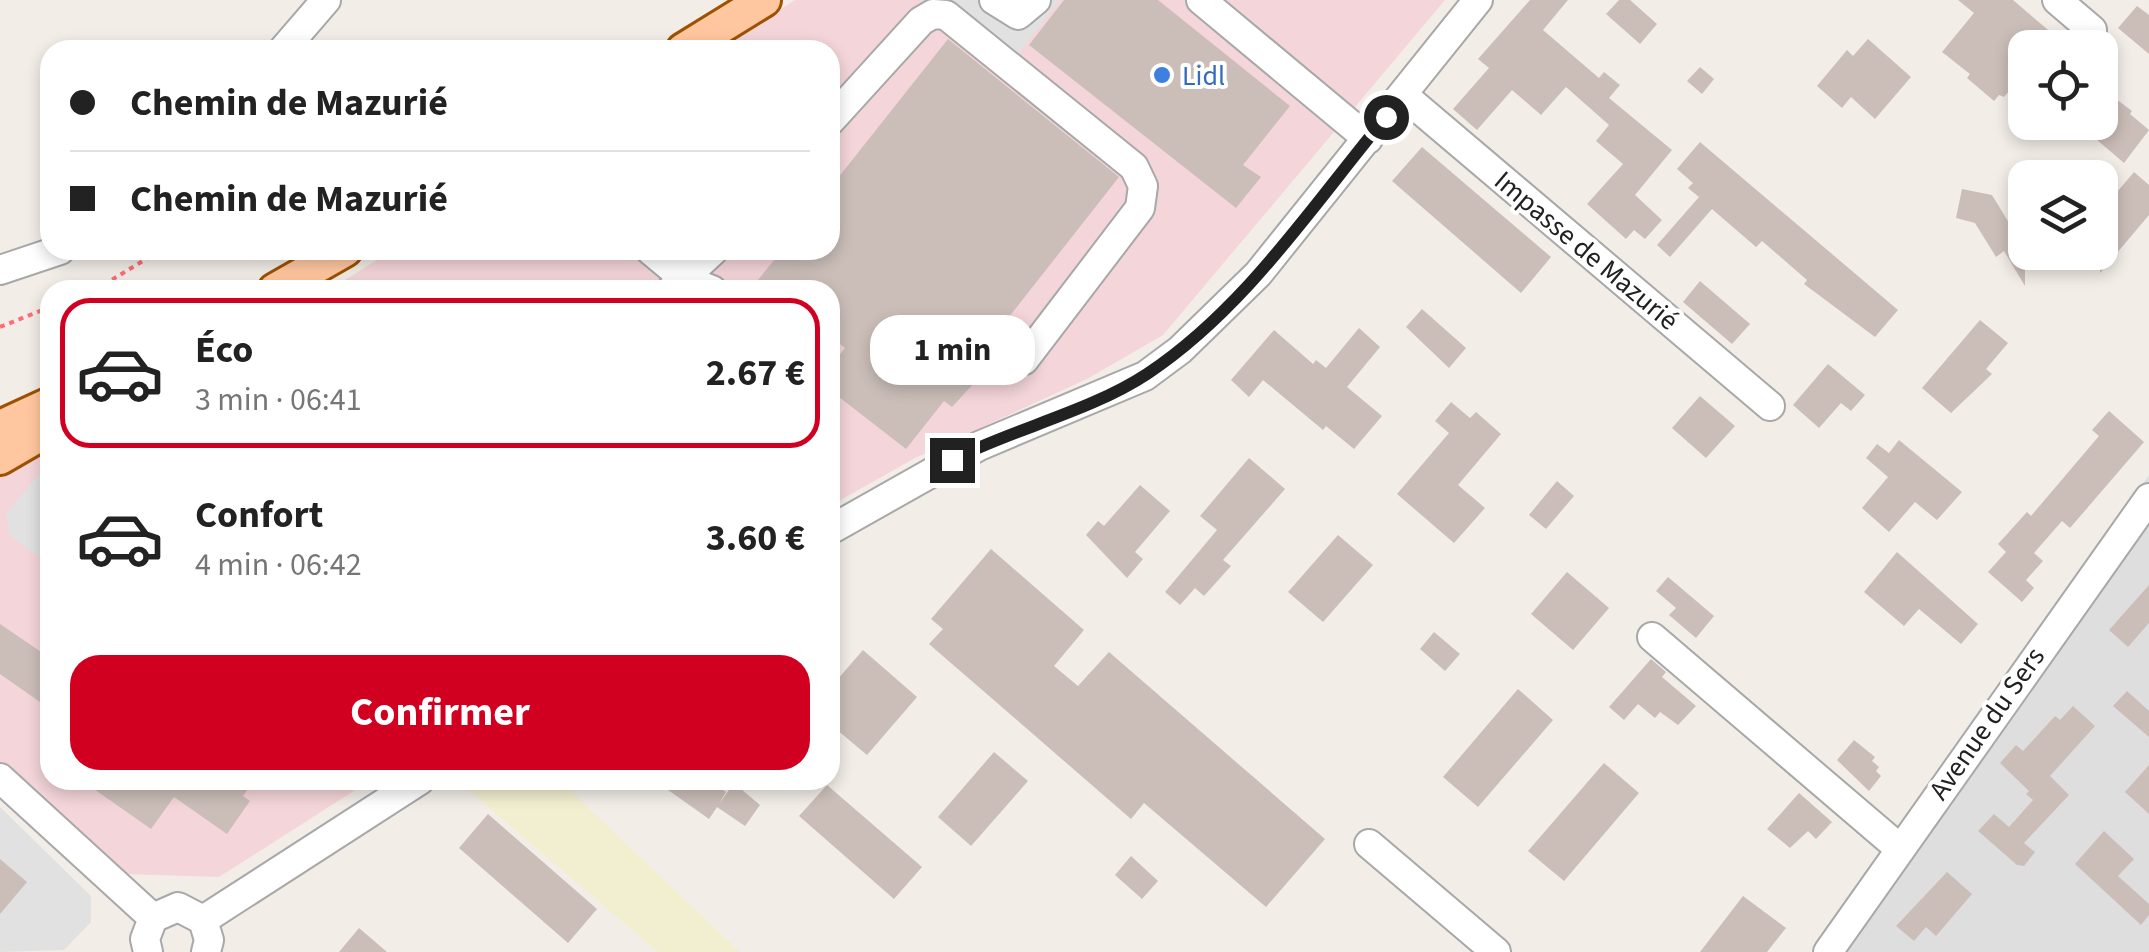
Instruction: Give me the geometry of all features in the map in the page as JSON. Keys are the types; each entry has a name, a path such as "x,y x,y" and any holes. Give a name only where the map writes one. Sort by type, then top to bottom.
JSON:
{"main road":[{"path":"699,40 764,0"},
{"path":"292,280 328,260"},
{"path":"0,427 40,409"},
{"path":"0,458 40,435"}],"street":[{"path":"291,40 326,0"},
{"path":"994,0 1018,16 1036,0"},
{"path":"840,524 979,446 1145,376 1180,350 1258,274 1478,0"},
{"path":"2057,0 2092,30"},
{"path":"1210,2 1368,138"},
{"path":"840,111 921,21 933,14 946,14 1134,167 1142,186 1140,208 1024,360"},
{"name":"Impasse de Mazurié","path":"1404,95 1770,406"},
{"path":"0,270 40,257"},
{"path":"671,260 698,273"},
{"name":"Avenue du Sers","path":"1828,952 2149,498"},
{"path":"1652,636 1900,848"},
{"path":"0,778 153,918"},
{"path":"202,920 404,790"},
{"path":"1369,844 1496,952"},
{"path":"144,951 153,918 178,907 202,920 209,940 206,952"}],"path":[{"path":"113,280 150,260"},
{"path":"0,327 40,311"}],"shaded area":[{"path":"795,0 1445,0 1163,335 1087,379 915,458 840,500 840,280 345,280 377,260 840,260 840,40 731,40"},
{"path":"921,0 1060,0 1006,70"},
{"path":"40,453 40,790 355,790 219,877 125,874 0,762 0,475"},
{"path":"40,473 40,558 9,535 6,514"},
{"path":"2149,475 2149,952 1821,952"},
{"path":"469,790 570,790 740,952 658,952"},
{"path":"0,807 91,896 91,922 64,950 0,952"}],"building":[{"path":"1064,0 1158,0 1290,106 1243,165 1261,177 1236,208 1029,45"},
{"path":"1530,0 1568,0 1543,30 1599,78 1604,72 1620,85 1609,98 1672,150 1635,195 1662,220 1645,239 1634,230 1626,239 1587,204 1623,164 1596,141 1609,125 1566,87 1541,115 1512,90 1477,130 1453,109 1489,68 1478,59"},
{"path":"1619,0 1630,0 1657,24 1640,44 1606,14"},
{"path":"1958,0 2013,0 2048,30 2008,30 2008,92 1994,101 1967,78 1970,74 1942,52 1974,13"},
{"path":"2137,6 2149,15 2149,54 2118,28"},
{"path":"948,39 1119,177 965,373 976,381 952,407 944,401 906,449 840,398 840,354 845,348 840,344 840,280 758,280 774,260 840,260 840,175"},
{"path":"1868,39 1911,77 1875,119 1851,97 1842,108 1817,86 1847,50 1853,56"},
{"path":"1700,67 1714,79 1702,94 1687,81"},
{"path":"2118,100 2149,130 2124,163 2097,140 2118,140"},
{"path":"1700,142 1898,310 1875,337 1804,284 1807,280 1762,241 1756,247 1712,209 1670,257 1657,245 1699,197 1688,188 1693,183 1677,169"},
{"path":"1422,147 1551,257 1521,293 1392,181"},
{"path":"2134,172 2149,185 2149,215 2118,252 2118,191"},
{"path":"1962,189 1992,195 2008,221 2008,258 2004,251 1996,257 1975,223 1956,218"},
{"path":"2015,270 2025,270 2025,286"},
{"path":"1700,281 1750,324 1732,344 1683,302"},
{"path":"1422,309 1466,348 1449,368 1406,327"},
{"path":"1980,320 2008,343 1986,369 1992,374 1951,413 1922,388"},
{"path":"1359,328 1380,347 1347,387 1382,416 1354,449 1326,426 1323,430 1263,380 1249,397 1231,380 1274,330 1313,364 1316,360 1326,368"},
{"path":"1828,364 1865,395 1851,411 1841,403 1819,428 1793,405"},
{"path":"1700,396 1735,426 1706,458 1672,428"},
{"path":"1451,402 1470,418 1476,412 1501,434 1458,485 1485,508 1454,543 1397,494 1449,433 1435,421"},
{"path":"2109,411 2144,442 2070,528 2062,521 2034,553 2043,561 2026,580 2034,588 2022,602 1988,572 2006,552 1998,544 2027,512 2031,516 2099,436 2092,430"},
{"path":"1899,440 1962,492 1937,520 1915,502 1889,532 1862,508 1888,477 1866,458 1877,444 1889,453"},
{"path":"1249,458 1285,489 1223,560 1231,566 1204,596 1195,588 1180,605 1165,592 1217,530 1200,516"},
{"path":"1557,481 1574,496 1546,529 1529,515"},
{"path":"1140,485 1170,511 1135,552 1143,559 1127,578 1086,535 1098,521 1104,526"},
{"path":"1338,535 1373,565 1323,622 1288,592"},
{"path":"991,549 1084,630 1054,666 1078,686 1109,652 1325,839 1266,907 1144,803 1131,819 929,644 943,629 931,619"},
{"path":"1897,552 1978,624 1961,644 1919,609 1904,626 1864,592"},
{"path":"1567,572 1609,608 1573,650 1531,614"},
{"path":"1668,577 1714,616 1696,638 1669,615 1676,608 1656,591"},
{"path":"2149,585 2149,623 2128,647 2109,630"},
{"path":"0,624 40,651 40,702 0,674"},
{"path":"1434,632 1460,654 1445,671 1420,649"},
{"path":"863,650 917,697 867,755 840,732 840,676"},
{"path":"1651,659 1666,672 1662,677 1696,706 1678,725 1660,712 1655,718 1638,704 1624,720 1609,707"},
{"path":"1518,689 1553,720 1478,807 1443,777"},
{"path":"2127,691 2149,711 2149,737 2113,706"},
{"path":"2073,706 2095,726 2050,776 2069,795 2024,843 2035,852 2024,866 2017,865 1978,831 1994,814 2009,827 2033,800 2026,794 2029,791 2000,763 2016,745 2023,751 2055,716 2060,720"},
{"path":"1854,740 1875,757 1872,761 1879,767 1876,771 1881,776 1869,791 1837,760"},
{"path":"994,752 1028,781 971,846 938,817"},
{"path":"1604,763 1639,793 1564,881 1528,851"},
{"path":"2149,765 2149,814 2125,792"},
{"path":"95,790 247,790 243,796 250,801 227,834 174,797 151,829"},
{"path":"668,790 723,790 726,792 719,804 729,790 742,790 760,805 745,826 717,807 709,819"},
{"path":"822,790 833,790 922,867 894,899 799,816"},
{"path":"1799,793 1832,822 1816,839 1808,831 1790,848 1767,829"},
{"path":"488,814 597,909 568,943 459,848"},
{"path":"2104,831 2134,859 2118,876 2149,904 2149,915 2141,925 2075,864"},
{"path":"1131,856 1158,881 1142,899 1115,875"},
{"path":"0,859 27,882 0,914"},
{"path":"1947,872 1972,894 1936,936 1926,927 1914,941 1896,926"},
{"path":"1743,896 1786,928 1767,952 1700,952"},
{"path":"359,928 387,952 339,952"}],"place":[{"name":"Lidl","path":"1162,75"}],"route":[{"path":"952,460 1113,392 1145,376 1180,350 1214,322 1258,274 1386,117"}]}
